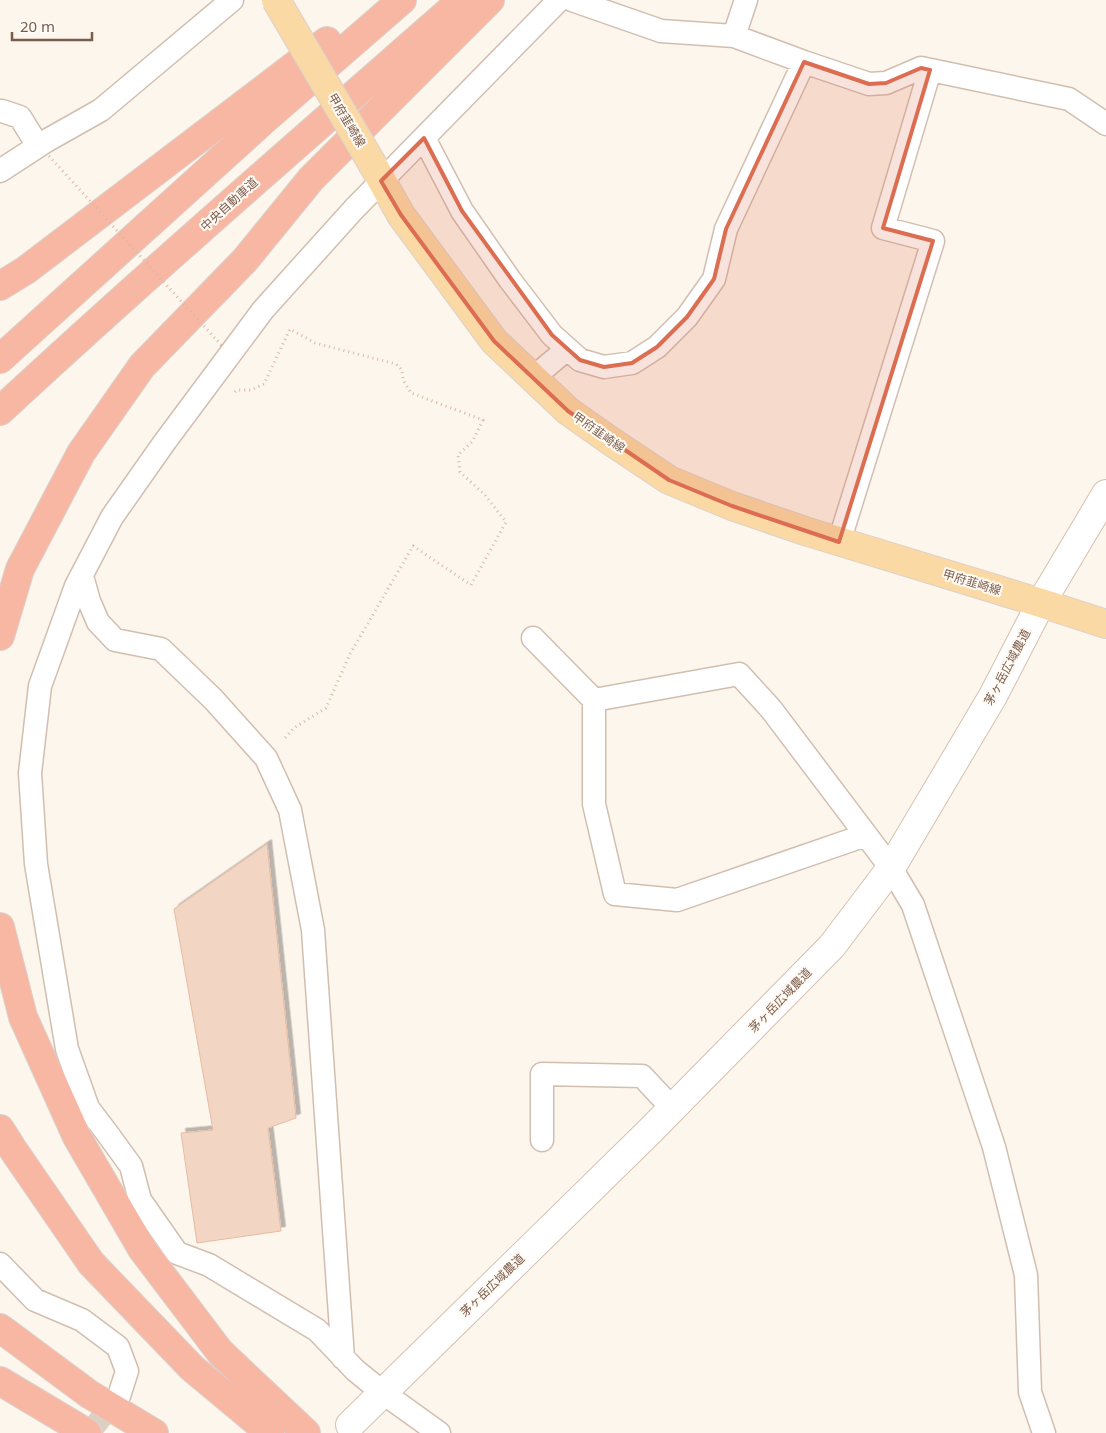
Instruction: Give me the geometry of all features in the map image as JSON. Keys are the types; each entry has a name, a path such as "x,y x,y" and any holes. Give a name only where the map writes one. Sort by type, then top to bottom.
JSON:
{"highway":[{"path":"0,286 26,270 381,0"},
{"path":"0,359 264,120 402,0"},
{"name":"中央自動車道","path":"0,411 74,342 462,0"},
{"path":"0,636 20,569 76,461 142,366 245,260 311,179 490,0"},
{"path":"0,927 23,1017 77,1137 142,1248 220,1352 306,1433"},
{"path":"0,1129 91,1263 192,1368 270,1433"},
{"path":"0,1328 89,1394 154,1433"},
{"path":"0,1382 87,1433"}],"main road":[{"name":"甲府韮崎線","path":"276,0 401,215 494,341 568,410 608,440 670,480 732,506 839,542 1106,624"}],"street":[{"path":"0,171 44,151 101,110 232,0"},
{"path":"439,1433 355,1370 317,1330 209,1265 177,1253 140,1200 131,1166 88,1108 66,1049 36,864 30,773 40,686 76,586 112,517 164,443 263,310 354,209 377,173 424,138 559,0"},
{"path":"572,0 661,31 734,36 869,84 886,83 921,68 1069,100 1106,124"},
{"path":"734,36 746,0"},
{"path":"424,138 467,218 510,280 552,335 580,360 604,367 632,363 657,348 687,317 714,280 726,230 804,62"},
{"path":"839,542 933,241 883,228 930,70"},
{"path":"0,111 2,110 20,117 44,151"},
{"path":"533,378 567,349"},
{"name":"茅ヶ岳広域農道","path":"350,1425 672,1108 832,946 891,868 993,696 1041,603 1106,494"},
{"path":"82,576 89,601 98,622 115,640 161,648 213,699 266,758 290,810 313,930 343,1358"},
{"path":"533,638 594,700 594,804 615,894 677,900 866,835"},
{"path":"594,700 738,674 771,709 891,868 913,905 994,1146 1026,1275 1030,1392 1044,1433"},
{"path":"542,1140 542,1074 642,1076 672,1108"},
{"path":"0,1264 35,1300 82,1320 118,1347 128,1371 119,1396"}],"path":[{"path":"44,151 222,346"},
{"path":"230,396 237,390 251,390 264,384 290,329 315,343 396,364 402,370 403,380 411,393 483,420 472,442 458,454 460,472 485,495 506,522 471,585 413,546 350,654 326,708 294,728 266,758"}],"highlighted area":[{"path":"804,62 869,84 886,83 921,68 930,70 883,228 933,241 839,542 732,506 669,480 568,411 494,341 401,215 381,181 424,138 462,211 552,335 580,360 604,367 632,363 657,347 687,317 714,279 726,229"}],"building":[{"path":"267,844 296,1118 268,1128 281,1231 197,1243 181,1133 213,1130 174,909"}],"tunnel":[{"path":"89,1433 119,1396"}]}
